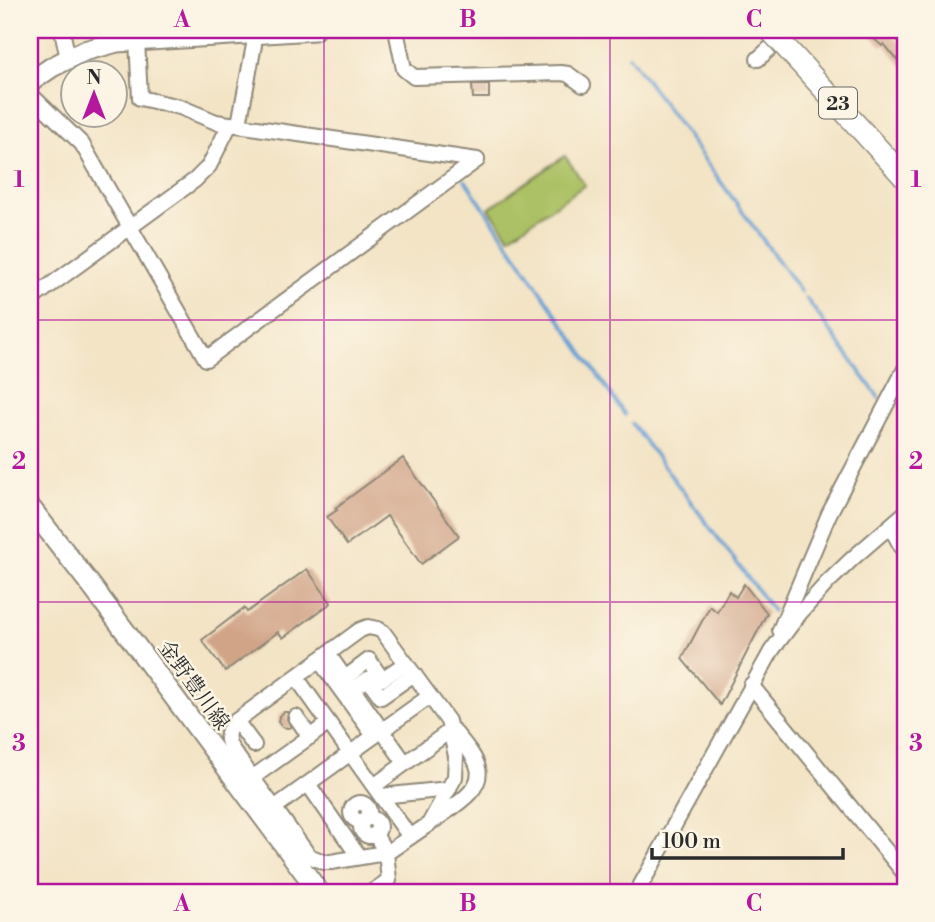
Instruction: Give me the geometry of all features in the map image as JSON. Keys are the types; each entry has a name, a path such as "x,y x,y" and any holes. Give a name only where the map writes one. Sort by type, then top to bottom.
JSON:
{"highway":[{"name":"23","path":"770,30 905,178"},
{"name":"23","path":"779,30 905,168"}],"main road":[{"path":"30,82 68,59 101,46 137,40 314,30"},
{"name":"金野豊川線","path":"30,507 319,892"}],"street":[{"path":"62,30 68,59"},
{"path":"396,30 404,69 414,77 562,73 568,74 583,85"},
{"path":"758,60 790,30"},
{"path":"30,300 195,180 209,166 234,124 254,45 253,32"},
{"path":"30,94 82,144 206,359 477,160 216,122 180,107 140,99 137,40"},
{"path":"772,650 829,514 905,369"},
{"path":"637,892 772,650 827,583 905,513"},
{"path":"890,526 905,553"},
{"path":"811,557 818,573 827,583"},
{"path":"372,627 383,632 476,763 479,777 470,792 386,853 324,862 313,858 252,778 228,741 229,729 236,721 323,657 360,630 372,627"},
{"path":"323,657 349,684 378,733"},
{"path":"323,657 378,733 405,763"},
{"path":"349,684 368,679 381,697 410,668"},
{"path":"296,677 410,837"},
{"path":"751,685 905,874"},
{"path":"274,808 430,696"},
{"path":"296,716 310,737"},
{"path":"236,721 254,745"},
{"path":"252,778 329,723"},
{"path":"378,791 405,763 449,725"},
{"path":"429,824 457,771 449,725"},
{"path":"308,784 359,858"},
{"path":"378,791 449,789"},
{"path":"399,821 413,792"},
{"path":"365,819 373,818 377,821 379,829 375,834 386,853 389,880 372,892"}],"green space":[{"path":"565,156 585,185 509,237 489,208"}],"building":[{"path":"864,30 898,30 893,35 905,49 905,69 884,44 882,46"},
{"path":"472,85 489,85 489,98 473,98"},
{"path":"403,458 459,536 421,564 387,516 347,545 327,517 337,510 335,508"},
{"path":"307,569 331,603 283,638 278,632 225,671 202,640 244,608 247,612"},
{"path":"744,584 767,613 720,705 682,659 710,606 717,612 729,591 736,597"},
{"path":"288,712 287,719 291,727 282,727 278,722 279,716"}],"waterway":[{"path":"629,56 801,292"},
{"path":"465,180 625,415"},
{"path":"806,298 879,398"},
{"path":"632,424 773,611"}]}
